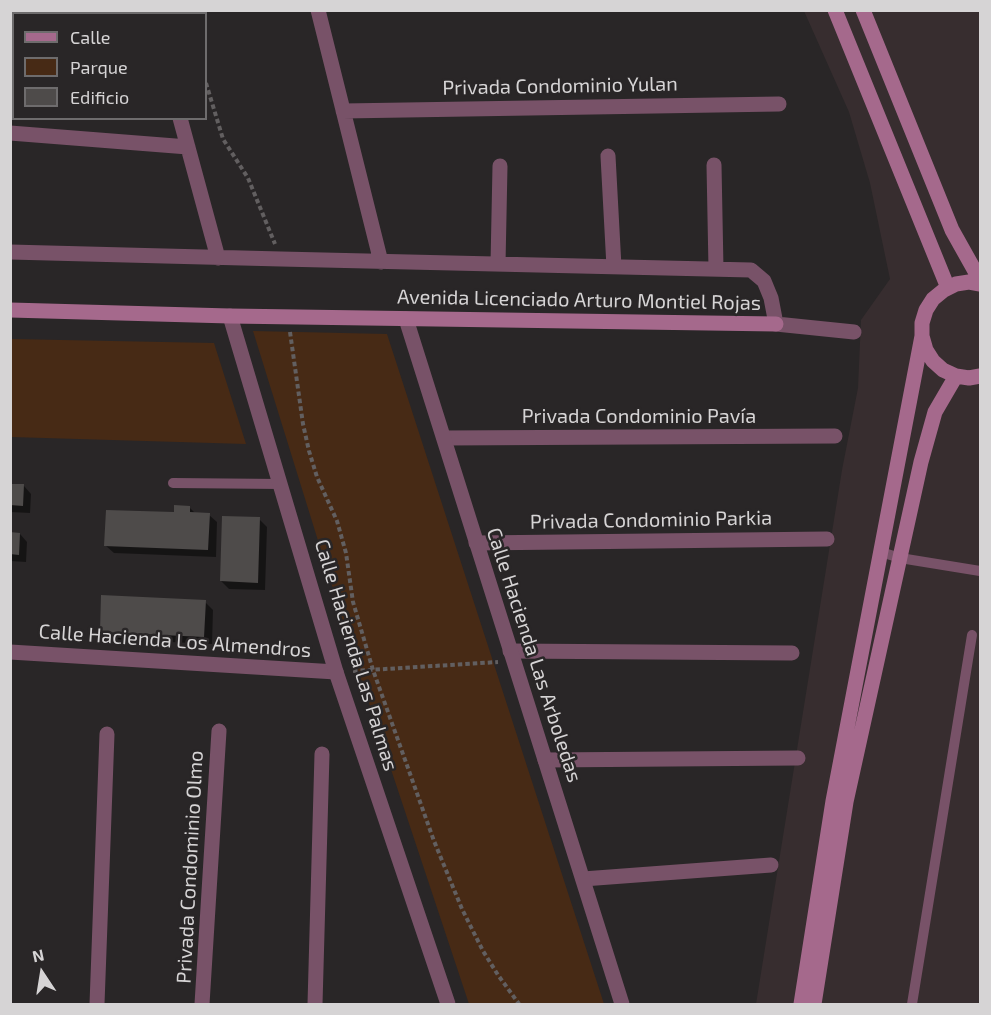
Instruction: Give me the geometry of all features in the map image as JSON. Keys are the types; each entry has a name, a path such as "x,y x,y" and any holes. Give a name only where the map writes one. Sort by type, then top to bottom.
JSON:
{"main road":[{"path":"835,10 948,288"},
{"path":"801,1005 833,801 922,336 922,323 933,299 948,288 956,284 981,282 952,230 863,10"},
{"name":"Avenida Licenciado Arturo Montiel Rojas","path":"10,310 230,316 776,324"},
{"path":"922,336 926,350 943,370 969,378 981,376"},
{"path":"814,1005 846,802 921,462 935,412 956,375"}],"street":[{"path":"318,10 381,262"},
{"name":"Privada Condominio Yulan","path":"343,111 779,104"},
{"path":"181,120 218,258"},
{"path":"10,133 188,147"},
{"path":"609,156 614,267"},
{"path":"714,165 716,269"},
{"path":"498,264 500,166"},
{"name":"Avenida Licenciado Arturo Montiel Rojas","path":"10,252 751,270 764,281 771,298 776,324"},
{"name":"Calle Hacienda Las Palmas","path":"230,316 336,672 448,1005"},
{"name":"Calle Hacienda Las Arboledas","path":"406,319 622,1005"},
{"path":"776,324 854,332"},
{"name":"Privada Condominio Pavía","path":"444,438 835,436"},
{"name":"Privada Condominio Parkia","path":"476,543 827,540"},
{"name":"Calle Hacienda Los Almendros","path":"10,652 336,672"},
{"path":"512,656 792,653"},
{"name":"Privada Condominio Olmo","path":"202,1005 219,731"},
{"path":"96,1005 107,734"},
{"path":"315,1005 322,754"},
{"path":"545,760 798,758"},
{"path":"583,879 771,865"}],"lane":[{"path":"172,483 281,484"},
{"path":"881,552 900,558 981,571"},
{"path":"912,1005 972,635"}],"path":[{"path":"207,86 223,139 248,178 281,260"},
{"path":"288,317 309,451 316,477 337,521 346,553 353,602 373,670 434,841 462,909 483,951 519,1005"},
{"path":"336,672 512,656"}],"shaded area":[{"path":"804,11 980,11 980,1004 756,1004 842,470 858,388 861,320 890,279 870,183 849,112"}],"green space":[{"path":"253,331 387,334 604,1004 469,1004 360,676"},
{"path":"11,339 214,343 246,444 11,437"}],"building":[{"path":"10,484 24,484 23,506 10,505"},
{"path":"174,505 190,506 190,512 210,513 208,550 104,546 106,510 174,512"},
{"path":"222,516 260,517 258,583 220,581"},
{"path":"10,532 20,533 19,555 10,554"},
{"path":"101,595 206,600 204,637 100,632"}]}
